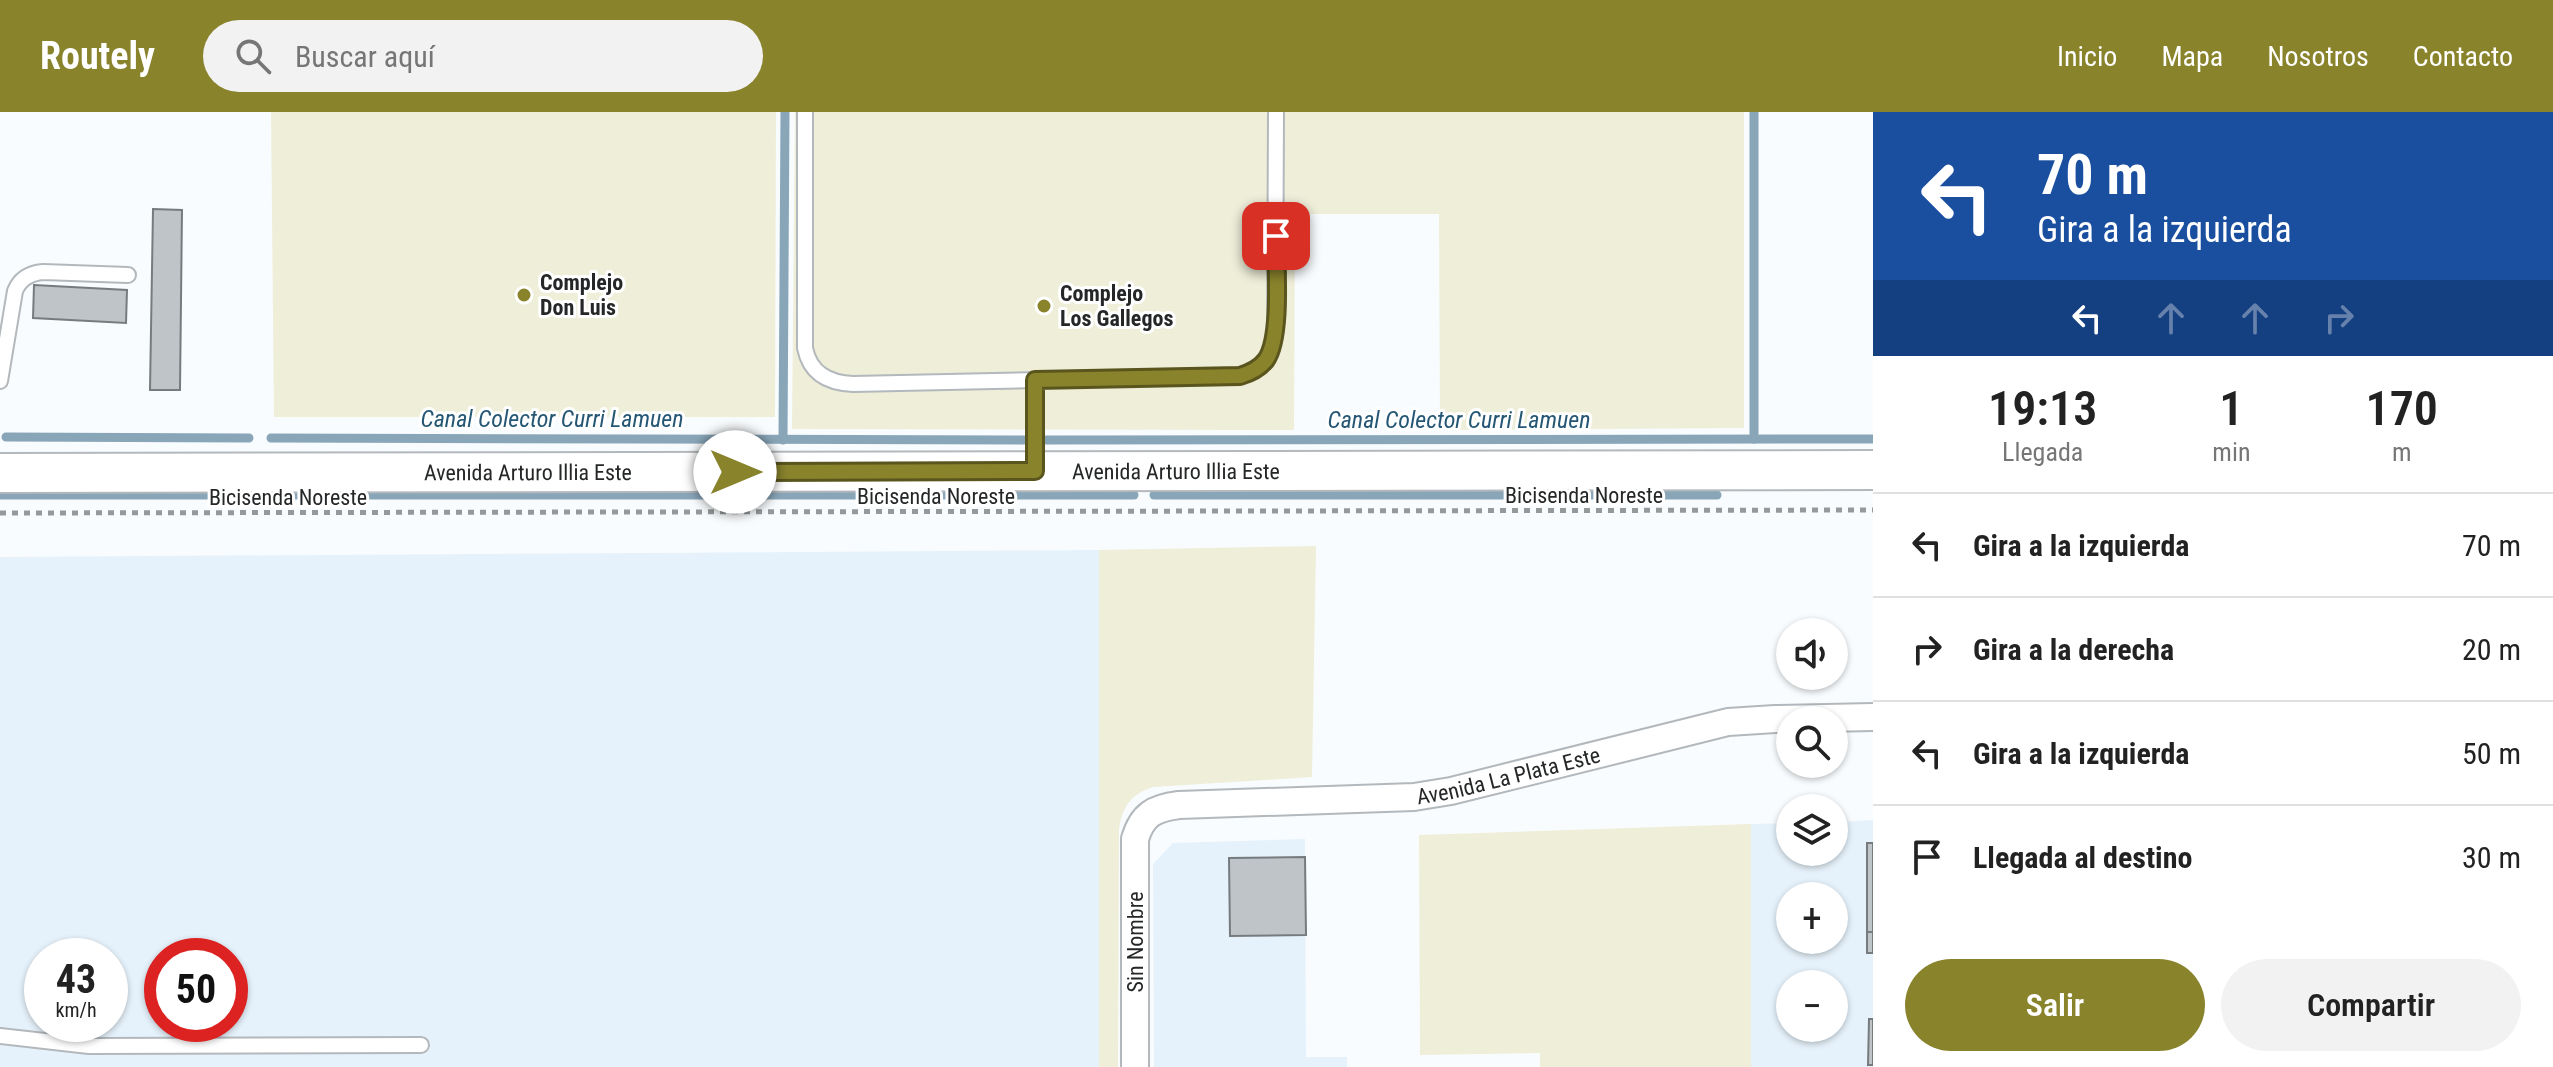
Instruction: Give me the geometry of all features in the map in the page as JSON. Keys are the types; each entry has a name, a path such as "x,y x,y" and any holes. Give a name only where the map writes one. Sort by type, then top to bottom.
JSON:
{"main road":[{"name":"Avenida Arturo Illia Este","path":"0,473 1873,470"}],"street":[{"name":"Avenida La Plata Este","path":"1144,818 1153,811 1179,805 1380,800 1423,796 1728,722 1873,717"},
{"name":"Sin Nombre","path":"1135,1067 1135,839 1144,818"}],"lane":[{"path":"805,112 806,355 812,368 826,379 844,384 1240,376 1249,373 1264,362 1272,347 1275,329 1276,114"},
{"path":"0,381 15,291 22,279 36,272 128,275"},
{"path":"1035,380 1035,471"},
{"path":"0,1036 102,1046 421,1045"}],"path":[{"name":"Bicisenda Noreste","path":"0,513 1873,510"}],"shaded area":[{"path":"1099,550 1099,1067 0,1067 0,557"},
{"path":"1873,820 1873,1067 1751,1067 1751,824 1776,823 1776,866 1848,866 1848,821"},
{"path":"1305,839 1306,1057 1347,1057 1347,1067 1154,1067 1153,864 1173,843"}],"green space":[{"name":"Complejo Don Luis","path":"271,112 776,112 775,417 274,417"},
{"name":"Complejo Los Gallegos","path":"795,112 1744,112 1744,428 1440,430 1439,214 1295,214 1294,430 792,429"},
{"path":"1316,546 1312,777 1153,787 1129,802 1119,830 1118,1067 1099,1067 1099,550"},
{"path":"1751,824 1751,1067 1540,1067 1540,1053 1420,1055 1419,835"}],"building":[{"path":"153,209 182,210 180,390 150,390"},
{"path":"34,285 127,290 126,323 33,318"},
{"path":"1867,843 1873,843 1873,932 1867,932"},
{"path":"1305,857 1306,935 1230,936 1229,858"},
{"path":"1867,932 1873,932 1873,953 1867,953"},
{"path":"1869,1019 1873,1019 1873,1065 1868,1065"}],"waterway":[{"path":"783,440 785,112"},
{"path":"1754,112 1754,439"},
{"name":"Canal Colector Curri Lamuen","path":"6,437 249,438"},
{"name":"Canal Colector Curri Lamuen","path":"271,438 1024,440"},
{"name":"Canal Colector Curri Lamuen","path":"1046,440 1873,439"},
{"path":"0,495 1134,495"},
{"path":"1154,495 1717,495"}],"place":[{"name":"Complejo Don Luis","path":"524,295"},
{"name":"Complejo Los Gallegos","path":"1044,306"}],"route":[{"path":"735,472 1035,471 1035,380 1240,376 1257,369 1269,355 1275,337 1276,236"}]}
